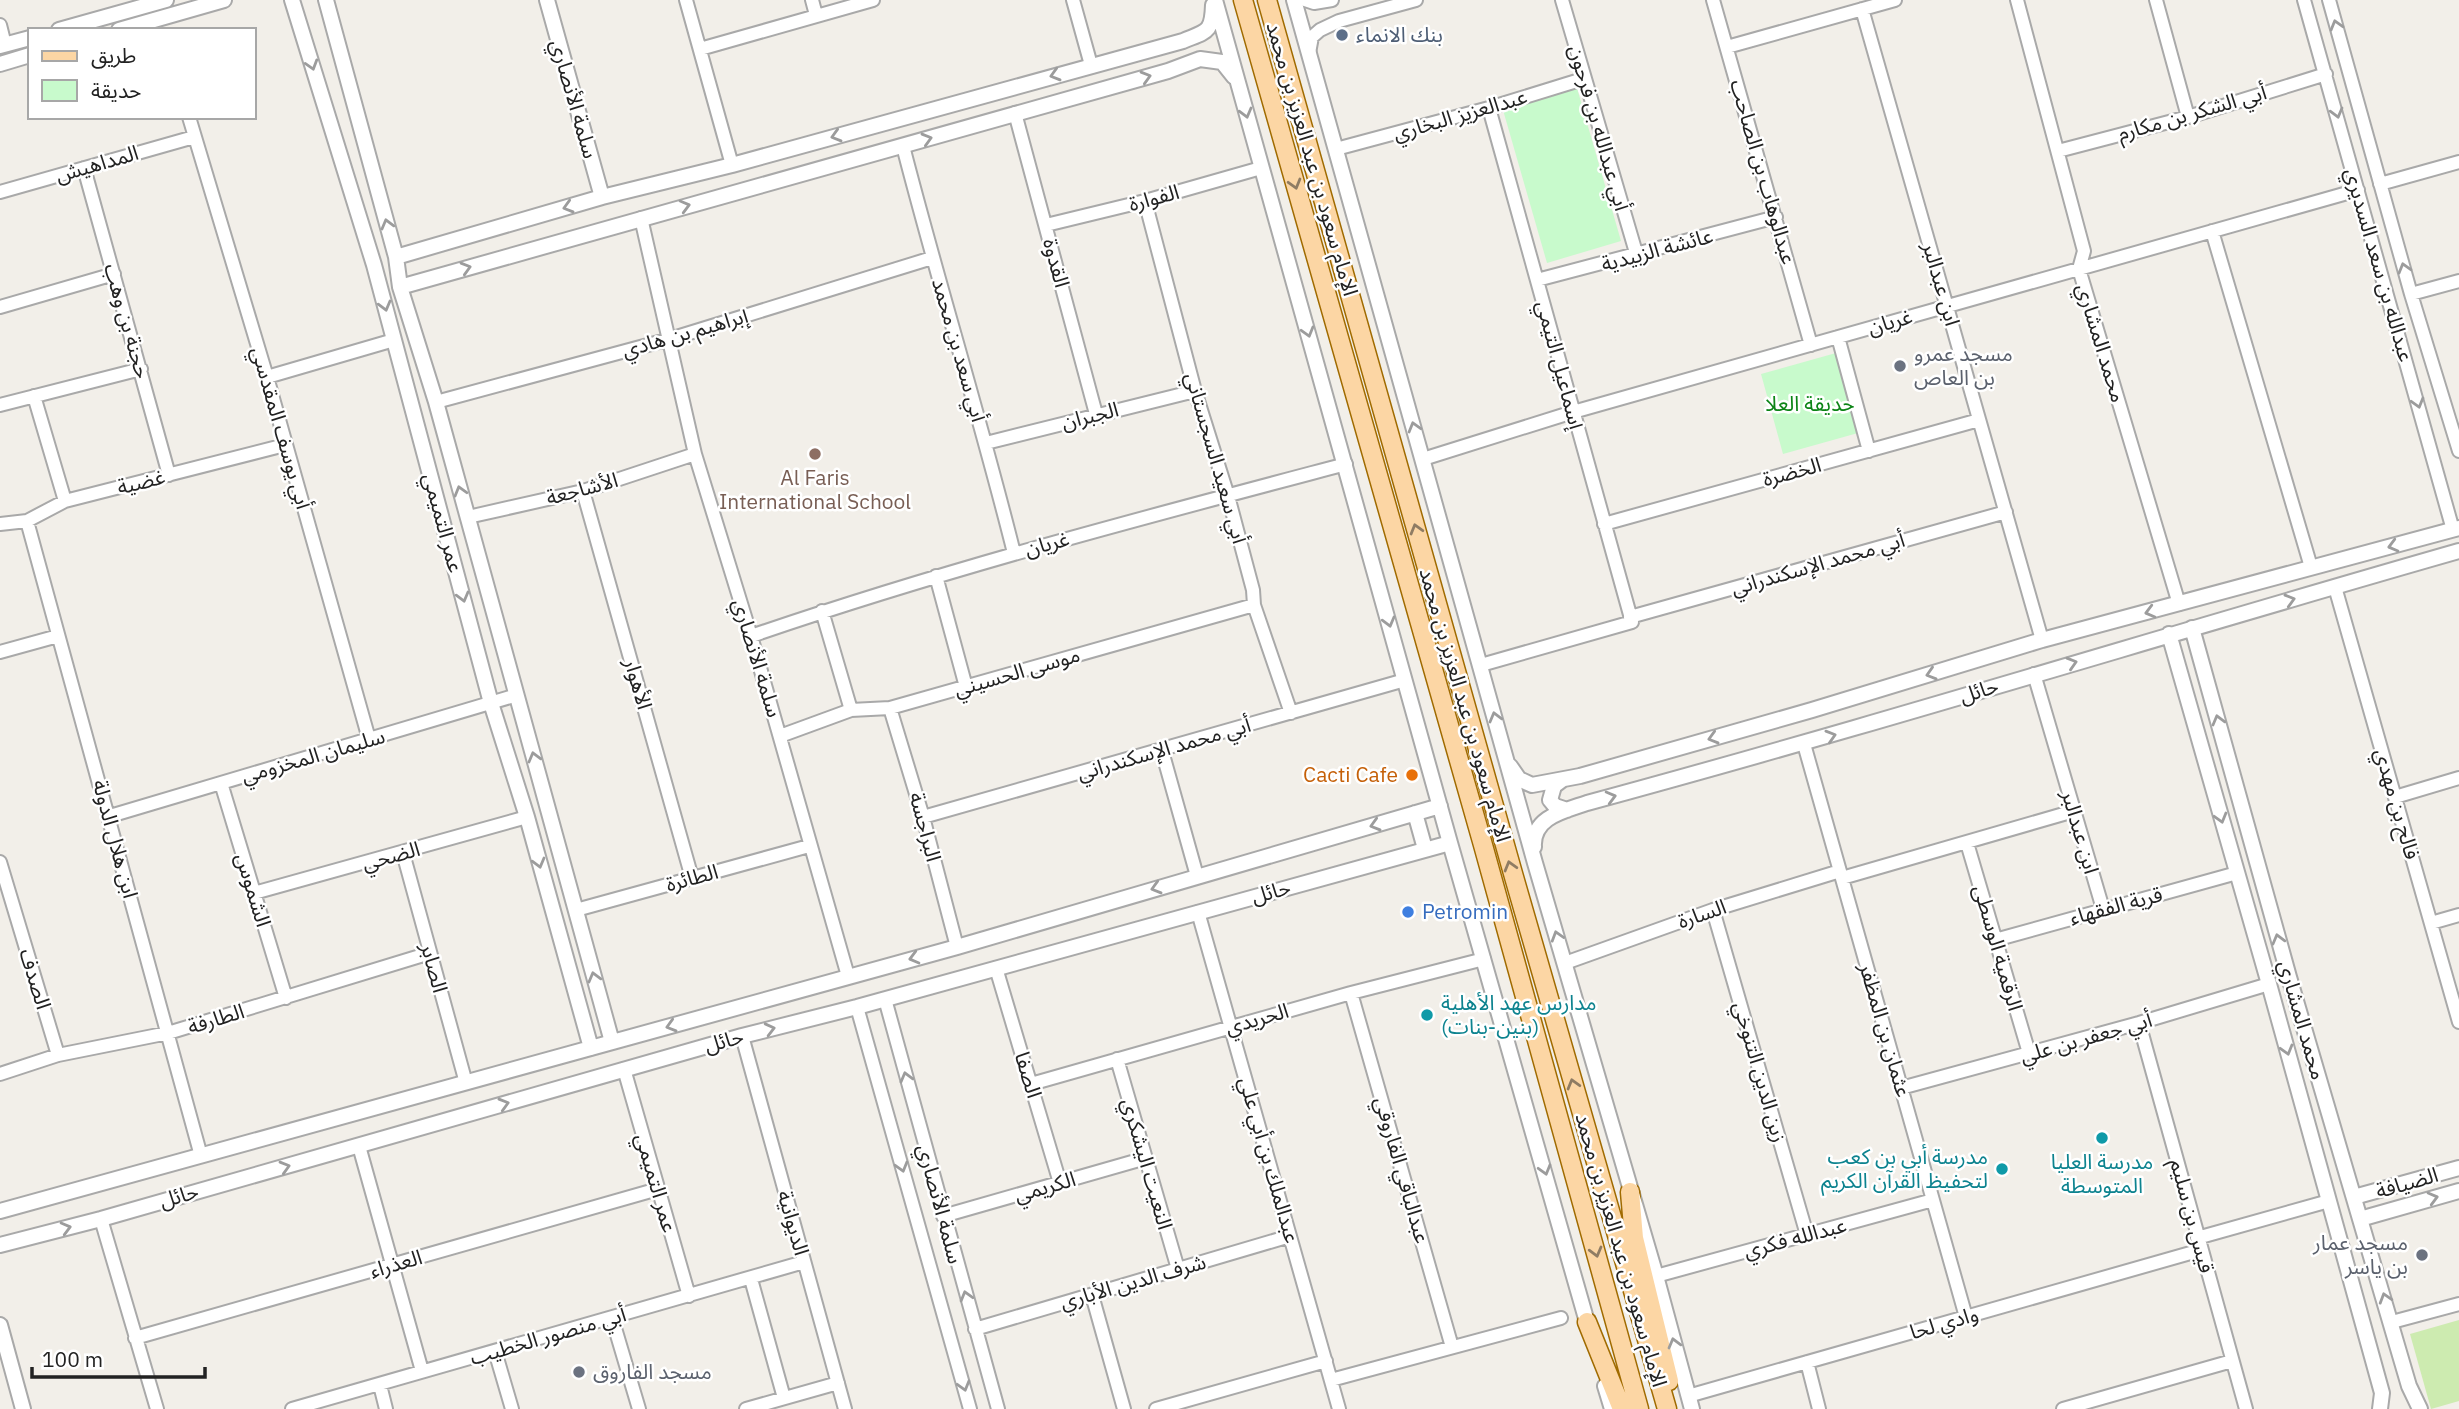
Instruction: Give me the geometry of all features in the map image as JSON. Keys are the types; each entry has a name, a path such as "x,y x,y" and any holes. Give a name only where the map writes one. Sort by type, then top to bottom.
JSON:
{"main road":[{"name":"الإمام سعود بن عبد العزيز بن محمد","path":"1243,0 1483,845 1639,1409"},
{"name":"الإمام سعود بن عبد العزيز بن محمد","path":"1268,0 1514,877 1667,1409"},
{"path":"1630,1192 1634,1238 1667,1369 1673,1409"},
{"path":"1587,1322 1622,1409"}],"street":[{"path":"66,28 166,0"},
{"path":"134,28 164,24 224,0"},
{"name":"عمر التميمي","path":"294,0 374,265 491,703 527,817 591,1048"},
{"path":"326,0 396,257 400,287 436,402 612,1042"},
{"name":"سلمة الأنصاري","path":"547,0 602,197"},
{"path":"686,0 732,165"},
{"path":"812,0 816,15"},
{"path":"700,49 873,0"},
{"path":"1073,0 1091,65"},
{"path":"374,265 602,197 732,165 1183,41 1205,32 1212,23 1214,0"},
{"path":"1214,0 1612,1409"},
{"name":"الإمام سعود بن عبد العزيز بن محمد","path":"1294,0 1506,761 1690,1402"},
{"path":"1305,0 1314,3 1332,0"},
{"path":"1332,0 1329,4 1330,12 1339,21"},
{"path":"1308,53 1312,37 1320,30 1339,21 1416,0"},
{"name":"أبي عبدالله بن فرحون","path":"1562,0 1637,256"},
{"name":"عبدالوهاب بن الصاحب","path":"1713,0 1811,345"},
{"path":"1727,47 1895,0"},
{"name":"محمد المشاري","path":"2017,0 2084,251 2079,269 2179,604"},
{"path":"2156,0 2188,117"},
{"name":"عبدالله بن سعد السديري","path":"2304,0 2456,529"},
{"name":"عبدالله بن سعد السديري","path":"2329,0 2411,294 2459,450"},
{"name":"ابن عبدالبر","path":"1862,9 2042,640"},
{"path":"0,25 2,46 28,39"},
{"path":"0,64 28,56"},
{"path":"400,287 1168,71 1200,59 1222,62 1238,81"},
{"name":"أبي الشكر بن مكارم","path":"2058,151 2188,117 2326,74"},
{"name":"عبدالعزيز البخاري","path":"1336,149 1489,108 1583,79"},
{"name":"إسماعيل التيمي","path":"1489,108 1631,620"},
{"name":"القدوة","path":"1015,113 1096,414"},
{"name":"أبي يوسف المقدسي","path":"189,119 267,377 369,739"},
{"name":"المداهيش","path":"0,192 194,137"},
{"name":"أبي سعد بن محمد","path":"903,146 1014,553"},
{"path":"2380,184 2459,162"},
{"name":"حجنة بن وهب","path":"84,168 169,475"},
{"name":"الفوارة","path":"1046,225 1145,201 1261,168"},
{"name":"غريان","path":"1423,459 1573,412 2358,190"},
{"name":"أبي سعيد السجستاني","path":"1145,201 1195,391 1228,496 1255,605 1291,713"},
{"name":"عائشة الزبيدية","path":"1537,280 1637,256 1776,217"},
{"name":"سلمة الأنصاري","path":"641,218 695,454 751,636 848,976"},
{"path":"2212,232 2311,567"},
{"name":"إبراهيم بن هادي","path":"436,402 670,339 932,258"},
{"path":"0,307 114,274"},
{"path":"2411,294 2459,281"},
{"path":"1838,337 1869,450"},
{"path":"267,377 394,340"},
{"path":"0,405 141,369"},
{"name":"الجبران","path":"986,443 1195,391"},
{"path":"34,396 65,501"},
{"name":"الخضرة","path":"1604,524 1979,420"},
{"name":"غضية","path":"0,524 27,521 65,501 285,444"},
{"name":"الأشاجعة","path":"468,517 583,491 695,454"},
{"name":"غريان","path":"751,636 822,611 1014,553 1346,464"},
{"path":"2442,487 2454,501 2459,499"},
{"name":"الأهوار","path":"583,491 692,878"},
{"name":"أبي محمد الإسكندراني","path":"1481,665 2006,512"},
{"name":"ابن هلال الدولة","path":"27,521 201,1156"},
{"name":"حائل","path":"1506,761 1520,779 1532,785 1562,780 1812,710 2042,640 2456,529"},
{"name":"حائل","path":"1535,863 1533,837 1541,824 1553,815 1567,810 1804,744 2169,634 2459,553"},
{"path":"936,576 966,687"},
{"path":"2250,585 2257,609"},
{"name":"فالح بن مهدي","path":"2334,587 2459,1022"},
{"name":"موسى الحسيني","path":"780,736 851,710 890,708 1255,605"},
{"path":"822,611 851,710"},
{"name":"محمد المشاري","path":"2192,628 2289,977 2409,1386 2420,1409"},
{"name":"محمد المشاري","path":"2169,634 2382,1393 2380,1409"},
{"path":"0,652 58,636"},
{"path":"2179,671 2178,659 2184,650 2189,649 2195,653 2202,663"},
{"name":"ابن عبدالبر","path":"2034,674 2103,909"},
{"name":"أبي محمد الإسكندراني","path":"923,817 1405,680"},
{"name":"سليمان المخزومي","path":"110,816 517,695"},
{"name":"البراجسة","path":"890,708 923,817 957,947"},
{"name":"عثمان بن المظفر","path":"1804,744 1966,1317"},
{"path":"1161,751 1197,876"},
{"path":"2395,797 2459,778"},
{"path":"1562,780 1554,786 1550,800 1555,806 1567,810"},
{"name":"الشموس","path":"221,783 286,998"},
{"name":"حائل","path":"0,1211 957,947 1440,806"},
{"name":"السارة","path":"1565,963 1713,910 1841,874 1967,843 2074,811"},
{"path":"1415,813 1425,849"},
{"name":"الضحي","path":"254,893 527,817"},
{"name":"حائل","path":"0,1245 101,1219 624,1069 1450,843"},
{"name":"الرقمية الوسطى","path":"1967,843 2029,1054"},
{"name":"الطائرة","path":"576,910 809,846"},
{"name":"الصابر","path":"404,853 466,1083"},
{"name":"الصدف","path":"0,862 58,1055"},
{"name":"قرية الفقهاء","path":"1995,940 2236,873"},
{"name":"زين الدين التنوخي","path":"1713,910 1807,1235"},
{"name":"عبدالملك بن أبي علي","path":"1198,912 1339,1409"},
{"path":"2431,923 2459,915"},
{"name":"الطارفة","path":"0,1074 58,1055 168,1033 430,953"},
{"name":"الحريدي","path":"1031,1084 1351,993 1484,959"},
{"name":"الصفا","path":"996,968 1059,1183"},
{"path":"2269,984 2289,977"},
{"name":"أبي جعفر بن علي","path":"1902,1088 2269,984"},
{"name":"عبدالباقي الفاروقي","path":"1351,993 1452,1347"},
{"name":"سلمة الأنصاري","path":"885,999 998,1409"},
{"name":"سلمة الأنصاري","path":"857,1007 971,1409"},
{"name":"قيس بن سليم","path":"2139,1023 2246,1409"},
{"name":"الديوانية","path":"742,1037 845,1409"},
{"name":"النعيت اليشكري","path":"1116,1059 1178,1269"},
{"name":"عمر التميمي","path":"624,1069 689,1296"},
{"path":"359,1146 422,1371"},
{"name":"الكريمي","path":"943,1216 1146,1158"},
{"name":"الضيافة","path":"2354,1197 2459,1168"},
{"path":"2387,1188 2378,1194 2376,1204 2381,1208 2393,1209"},
{"name":"العذراء","path":"135,1338 658,1189"},
{"name":"الضيافة","path":"2360,1219 2459,1191"},
{"name":"عبدالله فكري","path":"1656,1276 1933,1200"},
{"name":"وادي لحا","path":"1690,1402 1807,1362 1966,1317 2329,1202"},
{"path":"101,1219 157,1409"},
{"name":"شرف الدين الأباري","path":"975,1329 1290,1236"},
{"name":"أبي منصور الخطيب","path":"292,1409 804,1262"},
{"path":"751,1279 784,1398"},
{"path":"1092,1295 1124,1409"},
{"path":"2392,1322 2459,1304"},
{"path":"612,1318 639,1409"},
{"path":"1331,1380 1560,1318"},
{"path":"0,1325 23,1409"},
{"path":"495,1351 512,1409"},
{"path":"1156,1409 1326,1361"},
{"path":"2063,1409 2232,1361"},
{"path":"1807,1362 1819,1409"},
{"path":"746,1409 838,1383"},
{"path":"380,1385 386,1409"},
{"path":"2409,1386 2409,1409"},
{"path":"2382,1393 2391,1409"}],"green space":[{"path":"1577,88 1621,241 1547,263 1503,110"},
{"name":"حديقة العلا","path":"1836,353 1858,433 1783,454 1761,374"},
{"path":"2459,1320 2459,1401 2431,1409 2410,1334"}],"place":[{"name":"بنك الانماء","path":"1342,35"},
{"name":"مسجد عمرو بن العاص","path":"1900,366"},
{"name":"Al Faris International School","path":"815,454"},
{"name":"Cacti Cafe","path":"1412,775"},
{"name":"Petromin","path":"1408,912"},
{"name":"مدارس عهد الأهلية (بنين-بنات)","path":"1427,1015"},
{"name":"مدرسة العليا المتوسطة","path":"2102,1138"},
{"name":"مدرسة أبي بن كعب لتحفيظ القرآن الكريم","path":"2002,1169"},
{"name":"مسجد عمار بن ياسر","path":"2422,1255"},
{"name":"مسجد الفاروق","path":"579,1372"}]}
